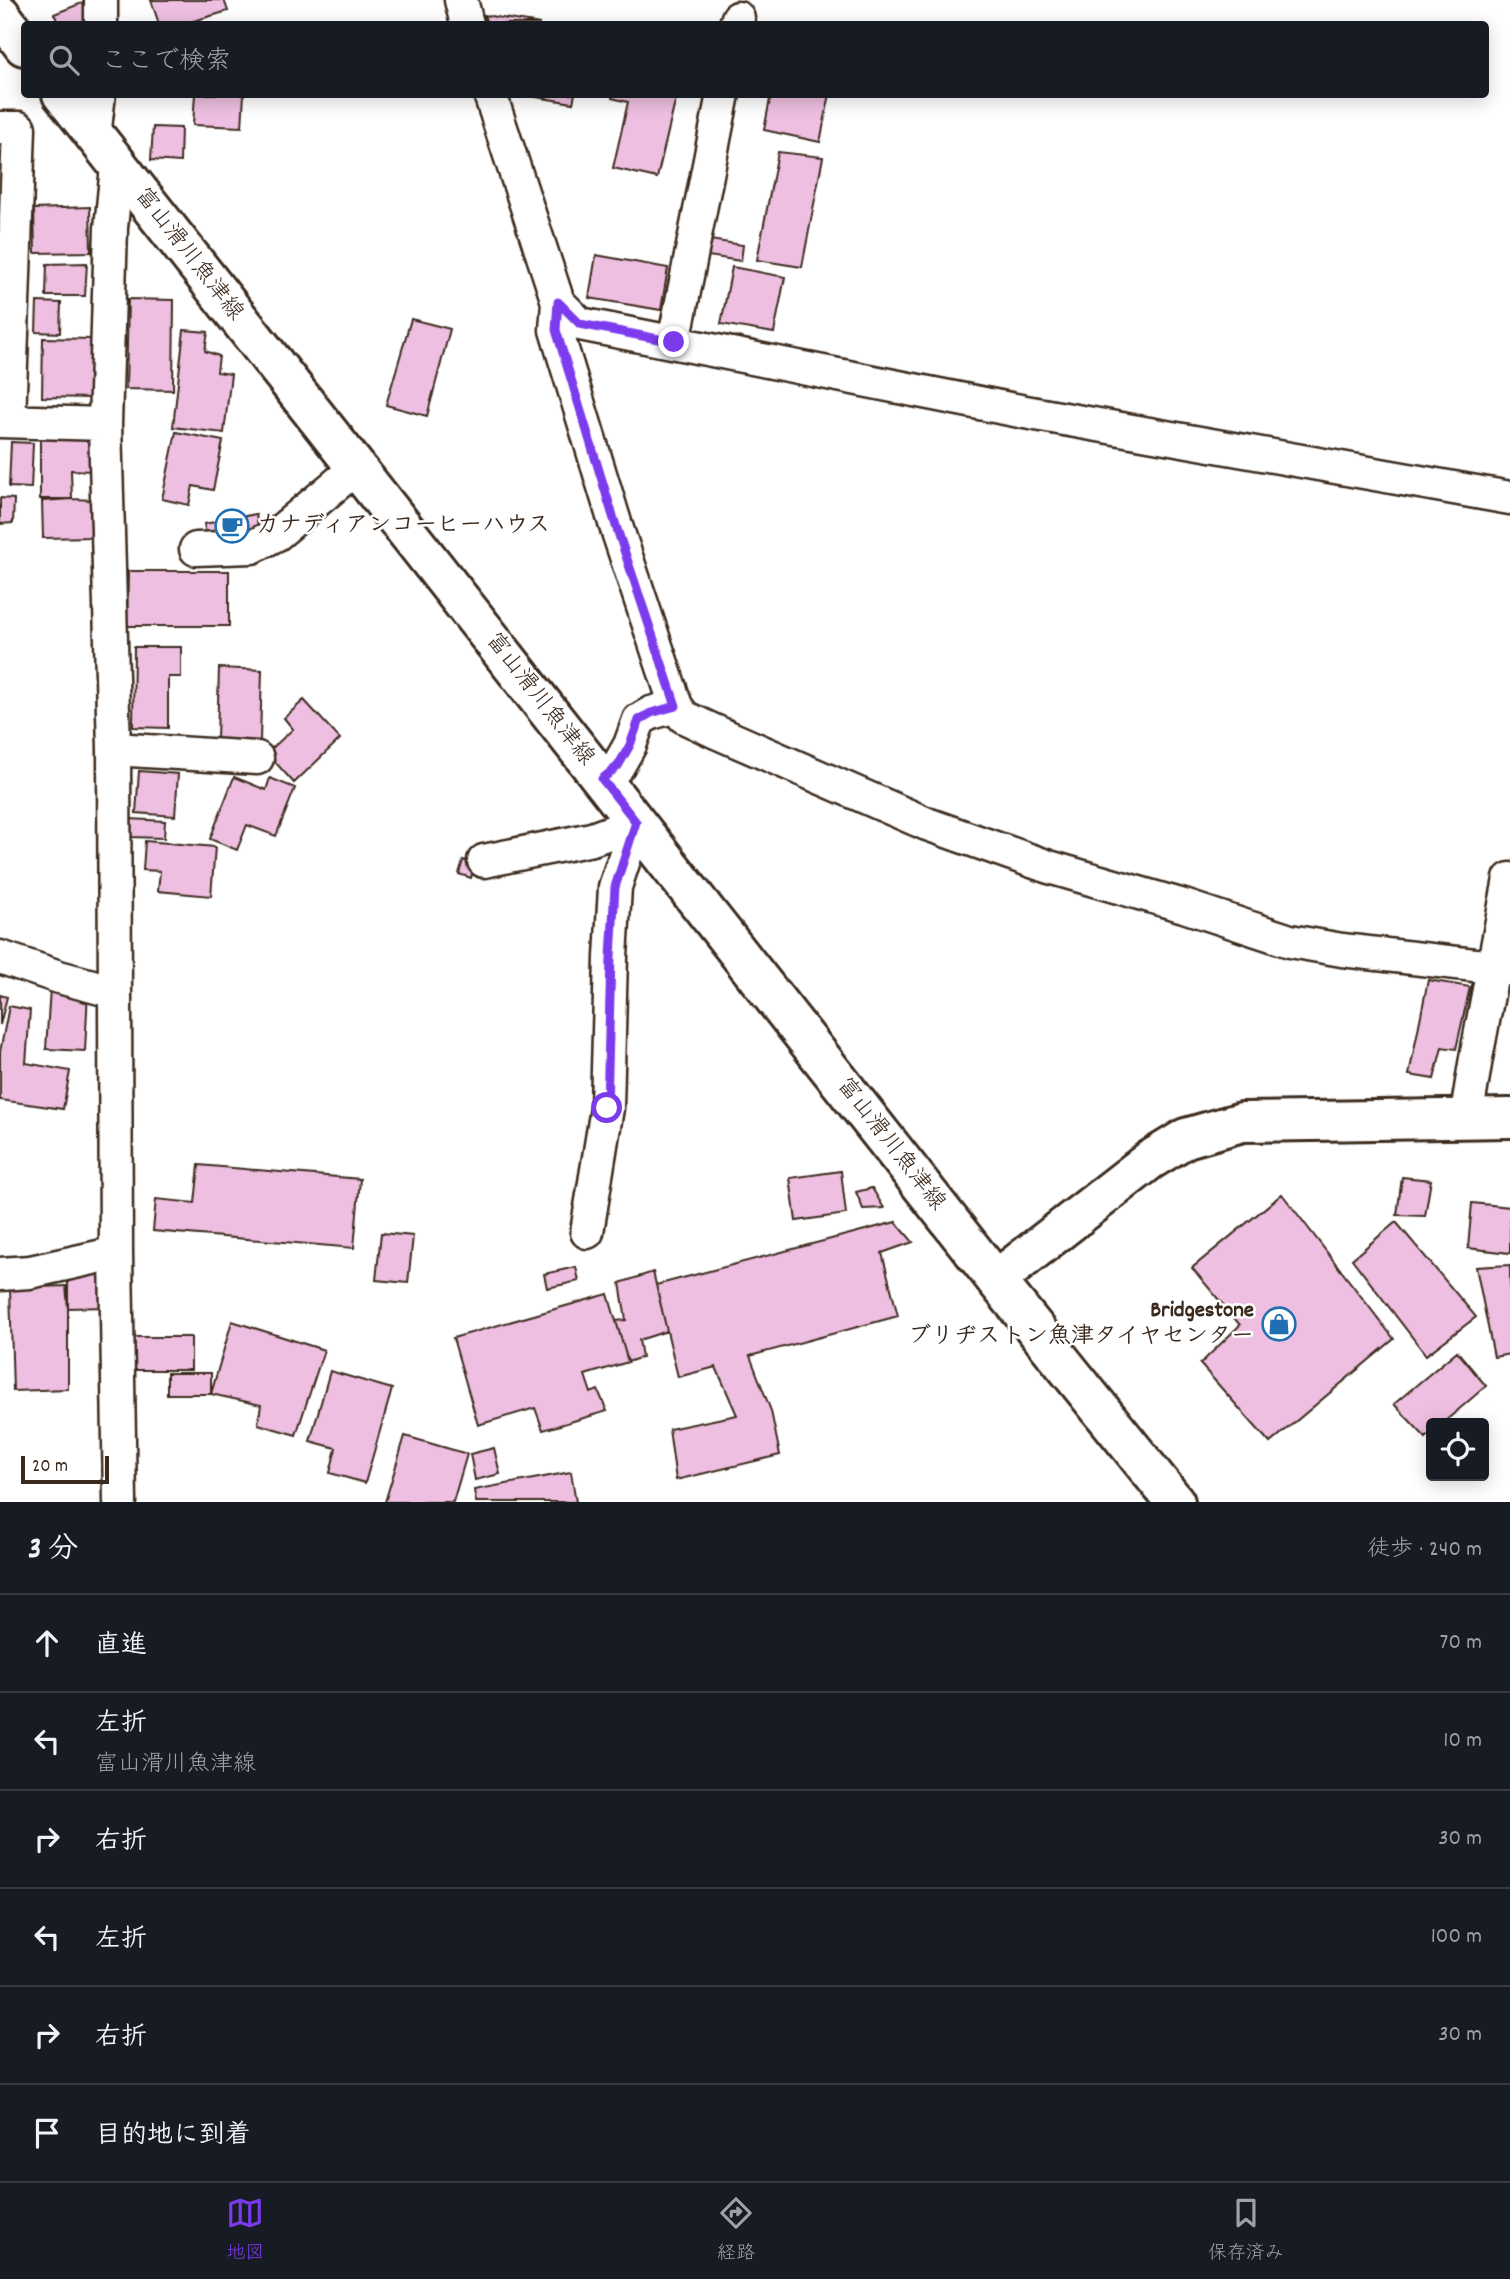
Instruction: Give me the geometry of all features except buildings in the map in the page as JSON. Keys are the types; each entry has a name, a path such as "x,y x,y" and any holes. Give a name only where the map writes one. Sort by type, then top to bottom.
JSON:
{"main road":[{"path":"0,14 21,42"},
{"name":"富山滑川魚津線","path":"64,98 996,1280 1175,1502"},
{"path":"996,1280 1150,1160 1186,1138 1205,1131 1242,1122 1510,1118"}],"street":[{"path":"101,0 101,21"},
{"path":"461,0 466,21"},
{"path":"99,98 111,228 105,424 114,749 120,1502"},
{"path":"491,98 558,302 556,330 616,526 676,706 684,717 927,824 1049,867 1184,906 1290,941 1342,950 1502,967"},
{"path":"674,342 722,98"},
{"path":"0,128 19,128 4,421 105,424"},
{"path":"558,302 580,324 1025,412 1510,498"},
{"path":"196,549 252,547 277,534 356,468"},
{"path":"602,779 618,766 630,745 639,720 651,713 676,706"},
{"path":"114,749 257,758"},
{"path":"484,861 592,839 636,822"},
{"path":"587,1232 607,1108 615,887 636,822"},
{"path":"1466,1119 1502,967 1510,879"},
{"path":"0,957 115,992"},
{"path":"0,1275 30,1272 116,1252"}],"place":[{"name":"カナディアンコーヒーハウス","path":"232,526"},
{"name":"Bridgestone ブリヂストン魚津タイヤセンター","path":"1279,1324"}],"route":[{"path":"607,1108 615,887 636,822 602,779 618,766 630,745 639,720 651,713 676,706 616,526 556,330 558,302 580,324 674,342"}]}
